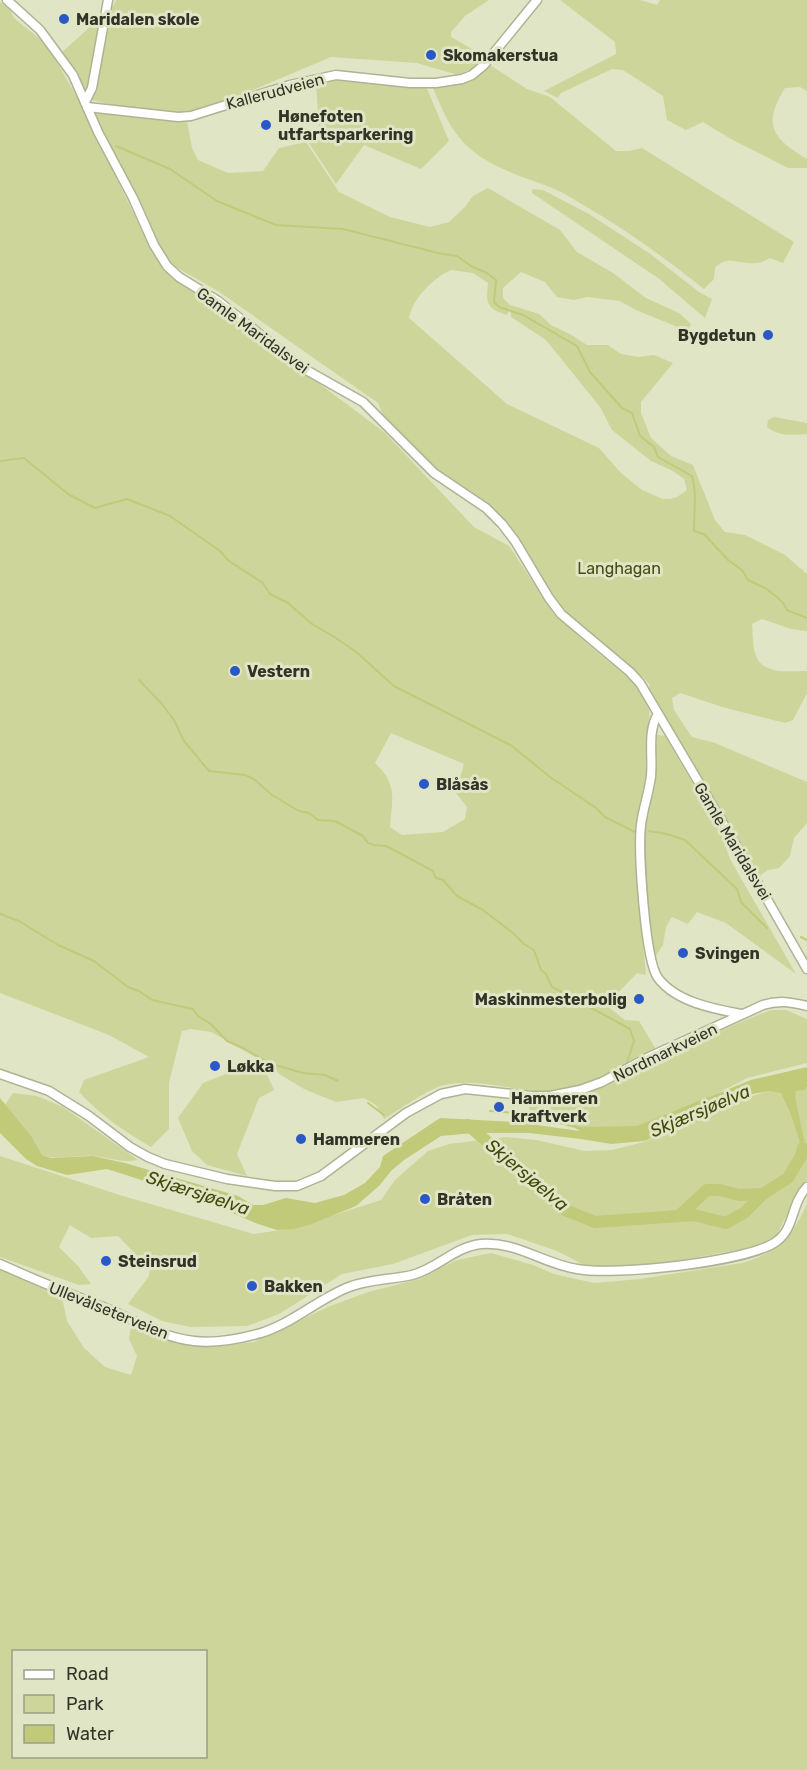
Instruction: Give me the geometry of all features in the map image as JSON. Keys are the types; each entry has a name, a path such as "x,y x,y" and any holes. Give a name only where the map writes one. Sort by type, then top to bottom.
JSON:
{"street":[{"name":"Gamle Maridalsvei","path":"7,0 44,35 73,75 166,266 179,277 219,301 301,367 363,402 434,473 486,508 515,541 555,606 575,627 635,678 761,887 807,969"},
{"path":"86,105 92,88 108,0"},
{"name":"Kallerudveien","path":"86,105 178,117 191,116 290,85 336,75 410,83 456,81 478,70 537,0"},
{"path":"658,714 652,727 651,777 640,833 643,897 651,960 658,978 677,994 703,1005 741,1014"},
{"name":"Nordmarkveien","path":"0,1074 49,1090 130,1147 165,1164 227,1179 275,1186 297,1186 321,1176 406,1113 441,1095 465,1089 531,1096 556,1096 609,1079 647,1058 741,1014 773,1002 791,1001 807,1006"},
{"name":"Ullevålseterveien","path":"0,1264 161,1333 195,1341 217,1341 247,1337 277,1327 348,1288 413,1275 428,1269 461,1249 480,1244 507,1246 566,1267 592,1271 673,1267 763,1249 779,1240 786,1232 799,1196 807,1187"}],"green space":[{"path":"116,0 489,0 465,16 451,32 451,37 486,57 477,66 458,75 417,63 331,57 189,117 162,116 83,98 59,55 114,5"},
{"path":"560,0 640,0 657,5 660,0 807,0 807,91 800,87 785,88 774,112 773,121 774,130 779,137 807,159 807,168 788,168 703,122 686,130 667,120 663,96 623,70 612,69 561,93 558,98 544,91 616,54 615,42"},
{"path":"0,2 8,6 14,18 47,45 77,97 145,237 168,271 384,432 474,527 509,546 554,614 632,681 649,705 650,773 641,815 641,921 646,975 637,973 606,1005 625,1020 639,1021 657,1051 599,1079 563,1090 533,1090 473,1083 444,1085 422,1095 384,1119 376,1105 364,1098 336,1102 304,1089 281,1075 270,1065 211,1032 191,1029 182,1031 169,1083 169,1129 151,1147 113,1122 79,1092 84,1080 149,1057 109,1035 0,993","holes":["391,733 464,764 456,793 467,807 465,819 443,832 402,835 390,827 392,792 387,778 375,763"]},
{"path":"487,63 527,89 550,97 616,151 642,148 794,242 783,263 770,258 758,263 725,262 715,268 714,279 704,289 601,215 557,190 504,169 479,156 454,130 431,84 460,83"},
{"path":"344,77 425,84 449,141 421,169 364,145 336,184 307,140 319,127 316,85"},
{"name":"Langhagan","path":"89,107 137,118 187,121 192,148 198,160 228,173 263,171 279,148 306,142 339,192 390,217 430,227 449,222 473,196 488,188 560,230 577,252 613,273 646,298 679,313 691,324 689,329 685,330 620,301 587,297 574,300 557,297 545,282 521,272 503,288 503,298 510,305 539,314 551,325 587,345 608,345 621,354 638,357 654,355 673,363 641,402 641,413 651,438 671,456 693,465 715,520 725,532 745,535 785,555 807,574 807,631 791,629 762,619 752,624 754,650 761,663 772,670 807,671 807,693 793,720 785,723 722,707 680,693 672,698 674,710 692,737 715,743 807,782 807,823 794,838 790,856 779,868 768,870 758,877 647,691 650,685 643,677 634,680 561,613 494,515 430,464 385,420 378,403 218,291 174,266 154,238","holes":["451,270 473,273 488,283 487,296 491,307 507,315 510,307 511,317 546,340 600,407 612,430 651,461 684,479 687,490 670,499 663,499 642,490 621,473 599,448 507,404 409,318 419,296 437,278"]},
{"path":"532,189 543,190 589,214 649,253 699,292 712,299 705,318 658,278 532,193"},
{"path":"774,417 807,423 807,434 786,435 772,430 767,427 768,420"},
{"path":"657,735 665,736 720,831 730,859 796,974 726,923 697,912 688,924 672,917 666,927 663,945 654,959 651,950 643,860 647,817 655,775"},
{"path":"771,1010 786,1010 807,1019 807,1063 747,1078 660,1123 618,1131 575,1127 531,1116 528,1102 556,1098 597,1086"},
{"path":"237,1062 264,1068 274,1090 259,1098 237,1154 247,1176 207,1165 192,1151 178,1118 203,1083 236,1070"},
{"path":"807,1081 807,1180 776,1236 754,1247 622,1271 584,1265 557,1251 507,1234 472,1235 393,1264 342,1274 279,1314 247,1326 190,1327 162,1321 128,1304 149,1276 150,1269 118,1236 91,1238 70,1225 59,1247 78,1266 91,1284 79,1285 0,1257 0,1156 123,1196 254,1234 293,1228 381,1200 395,1180 428,1151 449,1144 506,1137 536,1140 585,1151 612,1150 644,1142 755,1095"},
{"path":"13,1093 37,1096 63,1107 138,1160 121,1161 95,1156 48,1157 42,1155 32,1137 5,1105"},
{"path":"807,1204 807,1770 0,1770 0,1268 61,1293 67,1321 84,1348 105,1367 131,1375 137,1356 129,1339 131,1326 166,1340 210,1347 254,1342 330,1306 368,1292 420,1279 457,1260 491,1253 533,1265 554,1274 594,1283 640,1279 755,1259 775,1248 795,1226"}],"water":[{"name":"Skjærsjøelva","path":"807,1067 807,1086 804,1090 796,1091 795,1097 806,1149 802,1163 796,1161 801,1145 790,1112 781,1093 770,1091 753,1094 698,1121 644,1141 611,1144 529,1133 473,1133 441,1136 404,1160 356,1206 294,1229 277,1230 258,1224 195,1197 107,1169 67,1175 37,1166 26,1159 0,1133 0,1098 32,1137 42,1155 51,1158 93,1156 125,1163 238,1196 253,1205 263,1205 286,1198 315,1203 344,1195 365,1183 380,1167 383,1156 440,1118 515,1122 580,1131 528,1116 532,1113 582,1127 637,1126 751,1080"}],"waterway":[{"path":"116,146 170,169 217,201 276,225 343,229 457,256 487,273 496,280 494,302 499,307 523,315 577,346 590,372 622,408 632,413 640,436 654,447 658,457 692,476 695,496 694,531 704,534 728,560 742,570 748,580 777,597 787,610 807,618"},
{"path":"0,461 24,458 68,494 95,508 127,499 170,516 220,551 229,561 263,583 270,594 288,603 312,624 355,651 394,686 512,746 605,817 635,832"},
{"path":"139,680 161,703 174,720 184,741 209,771 245,775 299,811 309,813 318,820 335,821 363,836 368,843 394,850 433,871 436,878 443,880 457,896 483,910 513,933 534,950 541,970 546,974 552,987 568,995 577,1005 586,1005 630,1029 634,1041 627,1062"},
{"path":"649,831 685,840 737,889 741,902 767,928"},
{"path":"0,914 19,921 58,945 94,961 128,987 152,1000 193,1009 227,1041 268,1063 303,1073 325,1075 338,1081"},
{"path":"801,937 807,940"},
{"path":"368,1103 384,1115"},
{"path":"490,1111 530,1114"},
{"name":"Skjersjøelva","path":"468,1125 565,1210 595,1222 694,1215 726,1223 744,1213 763,1194 788,1178 803,1148"},
{"path":"679,1216 707,1190 720,1190 739,1195 763,1194"}],"place":[{"name":"Maridalen skole","path":"64,19"},
{"name":"Skomakerstua","path":"431,55"},
{"name":"Hønefoten utfartsparkering","path":"266,125"},
{"name":"Bygdetun","path":"768,335"},
{"name":"Vestern","path":"235,671"},
{"name":"Blåsås","path":"424,784"},
{"name":"Svingen","path":"683,953"},
{"name":"Maskinmesterbolig","path":"639,999"},
{"name":"Løkka","path":"215,1066"},
{"name":"Hammeren kraftverk","path":"499,1107"},
{"name":"Hammeren","path":"301,1139"},
{"name":"Bråten","path":"425,1199"},
{"name":"Steinsrud","path":"106,1261"},
{"name":"Bakken","path":"252,1286"}]}
